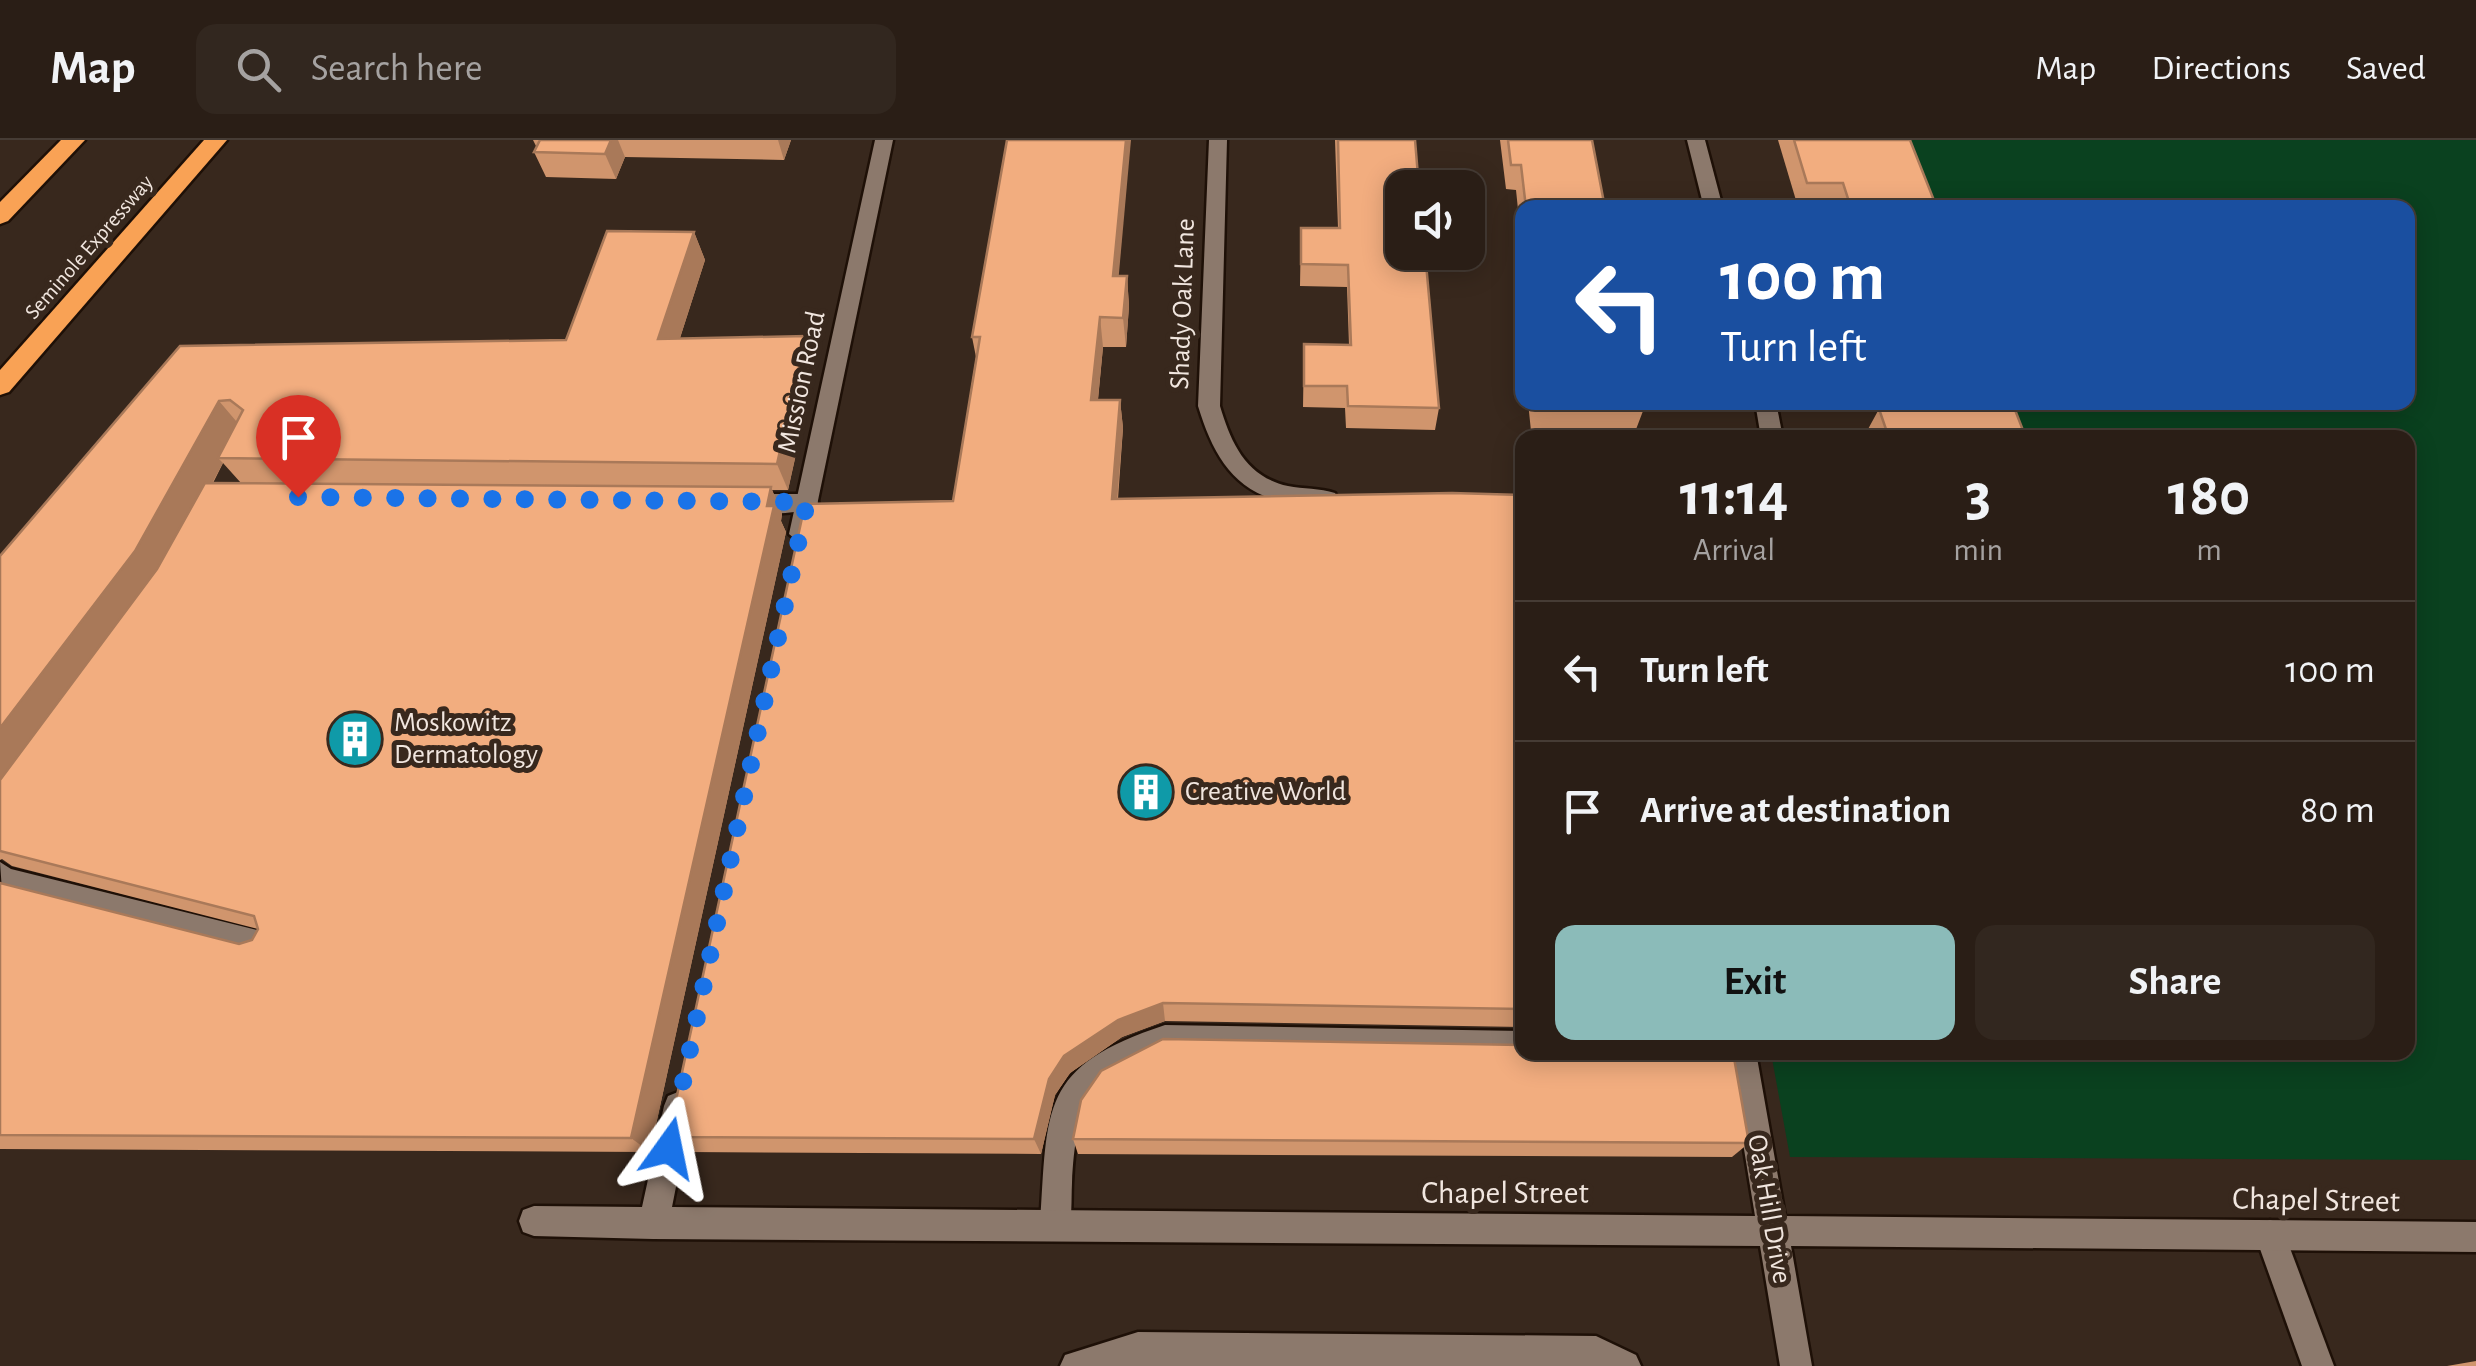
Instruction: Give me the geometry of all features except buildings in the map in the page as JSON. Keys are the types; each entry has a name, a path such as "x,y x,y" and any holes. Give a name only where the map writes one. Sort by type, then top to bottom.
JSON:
{"highway":[{"path":"0,216 74,140"},
{"name":"Seminole Expressway","path":"0,386 216,140"}],"street":[{"name":"Mission Road","path":"794,560 884,140"},
{"name":"Shady Oak Lane","path":"1218,140 1209,406 1219,446 1248,482 1303,498 1343,499"},
{"path":"1696,140 1712,200"},
{"path":"729,501 807,502"},
{"path":"0,874 2,879 269,946"},
{"path":"1056,1226 1064,1108 1089,1072 1128,1048 1165,1038 1515,1044"},
{"name":"Oak Hill Drive","path":"1743,1060 1796,1366"},
{"path":"653,1224 682,1087"},
{"name":"Chapel Street","path":"534,1222 1772,1229 2476,1238"},
{"path":"2270,1235 2318,1366"},
{"path":"1076,1366 1138,1348 1157,1348 1596,1352 1625,1366"}],"green space":[{"path":"1894,140 2476,140 2476,1160 1790,1157 1772,1060 2415,1060 2415,430 2005,430 1998,410 2415,410 2415,200 1917,200"}],"place":[{"name":"Moskowitz Dermatology","path":"355,739"},
{"name":"Creative World","path":"1146,792"}],"route":[{"path":"298,497 807,502 669,1148"}]}
